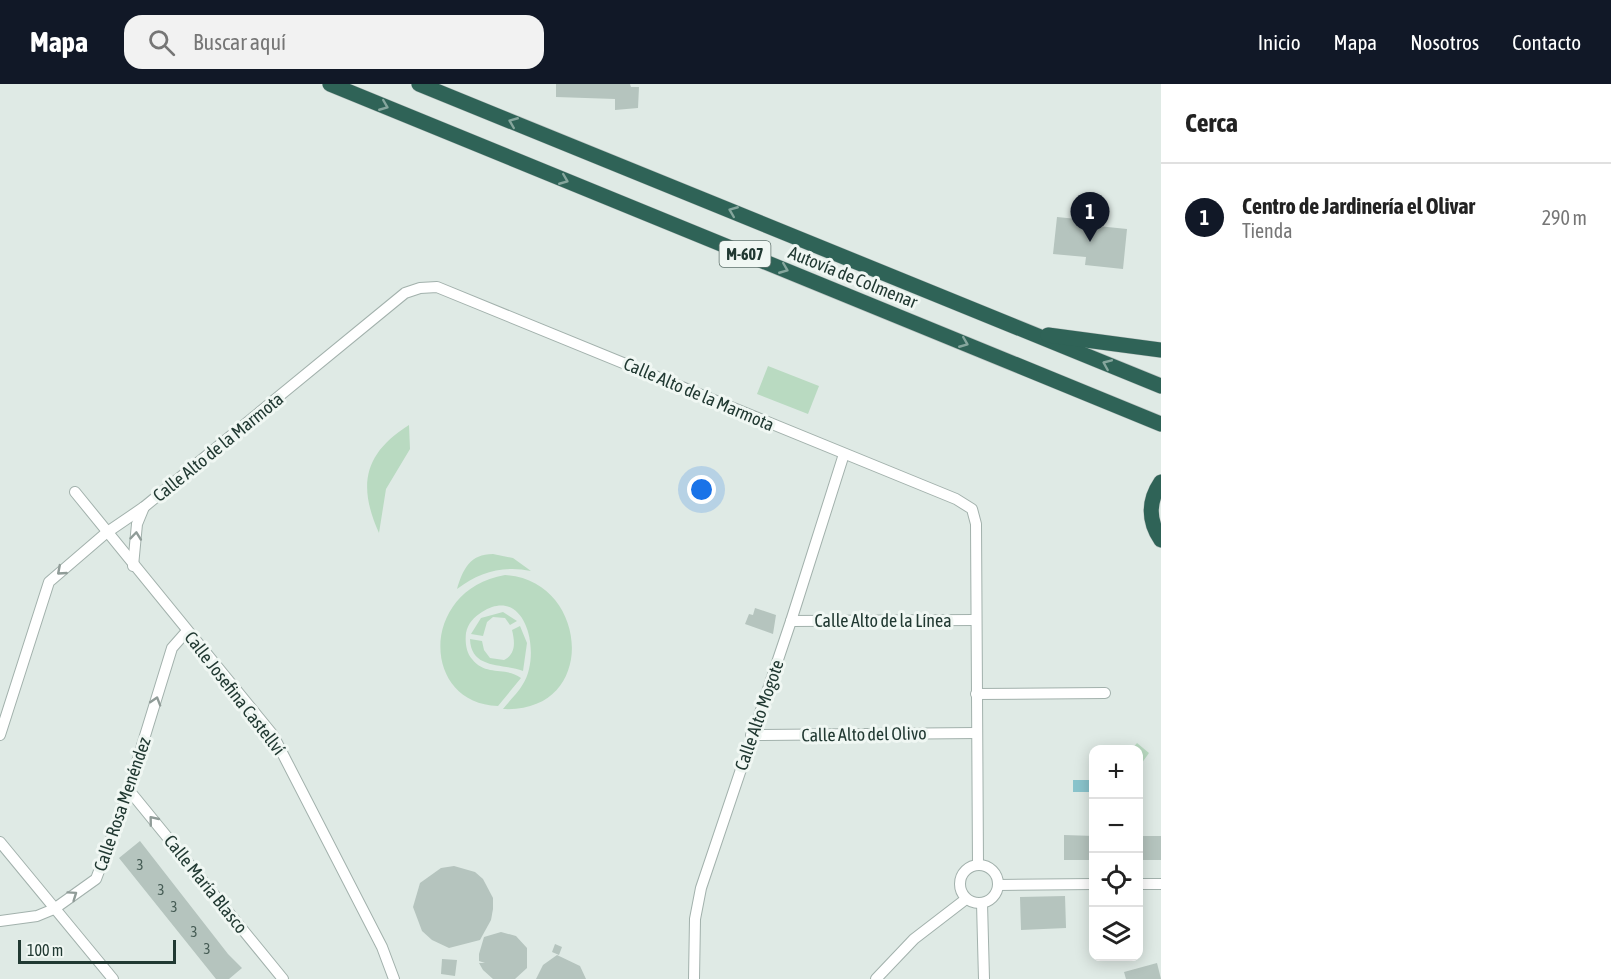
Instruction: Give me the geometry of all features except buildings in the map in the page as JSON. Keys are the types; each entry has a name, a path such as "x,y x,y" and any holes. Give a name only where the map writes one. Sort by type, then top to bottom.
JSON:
{"highway":[{"name":"Autovía de Colmenar","path":"330,84 1161,424"},
{"name":"Autovía de Colmenar","path":"419,84 1161,387"},
{"path":"1040,336 1058,335 1161,350"},
{"path":"1161,482 1154,494 1151,511 1154,527 1161,540"}],"street":[{"name":"Calle Alto de la Marmota","path":"0,735 49,582 106,533 144,507 405,294 428,286 437,287 956,499 972,509 976,524 978,865"},
{"name":"Calle Alto Mogote","path":"694,979 696,919 700,888 791,621 844,454"},
{"name":"Calle Josefina Castellví","path":"75,492 106,533 273,735 382,947 394,979"},
{"name":"Calle Alto de la Marmota","path":"133,566 137,524 144,507"},
{"name":"Calle Alto de la Línea","path":"791,621 975,620"},
{"name":"Calle Rosa Menéndez","path":"0,921 37,916 54,909 96,879 128,789 172,648 179,636 187,631"},
{"path":"976,694 1105,693"},
{"name":"Calle Alto del Olivo","path":"752,735 976,733"},
{"name":"Calle María Blasco","path":"128,789 283,979"},
{"path":"0,842 113,979"},
{"path":"978,865 990,869 998,885 991,899 982,903 966,898 960,890 960,880 968,868 978,865"},
{"path":"998,885 1089,884"},
{"path":"1143,884 1161,884"},
{"path":"876,979 914,939 966,898"},
{"path":"982,903 984,979"}],"green space":[{"path":"768,366 819,386 808,414 757,394"},
{"path":"409,425 410,449 386,489 379,533 368,500 369,472 382,448"},
{"path":"493,554 513,558 531,571 511,569 492,571 474,578 457,589 465,569 473,560"},
{"path":"505,575 533,582 554,598 567,620 572,645 568,670 556,691 534,705 503,709 521,687 531,656 526,626 519,615 510,607 497,606 476,616 466,633 467,650 477,664 489,670 509,672 521,678 498,706 473,700 455,687 444,668 440,645 445,623 457,602 477,585"},
{"path":"503,612 517,621 510,625 505,618 493,617 487,622 483,636 471,634 481,618"},
{"path":"520,626 527,643 523,671 489,664 476,656 470,639 482,641 484,650 490,658 504,660 513,651 512,630"},
{"path":"1143,748 1149,753 1143,761"}],"water":[{"path":"1073,780 1089,780 1089,792 1073,792"}],"place":[{"name":"Centro de Jardinería el Olivar","path":"1090,242"}]}
